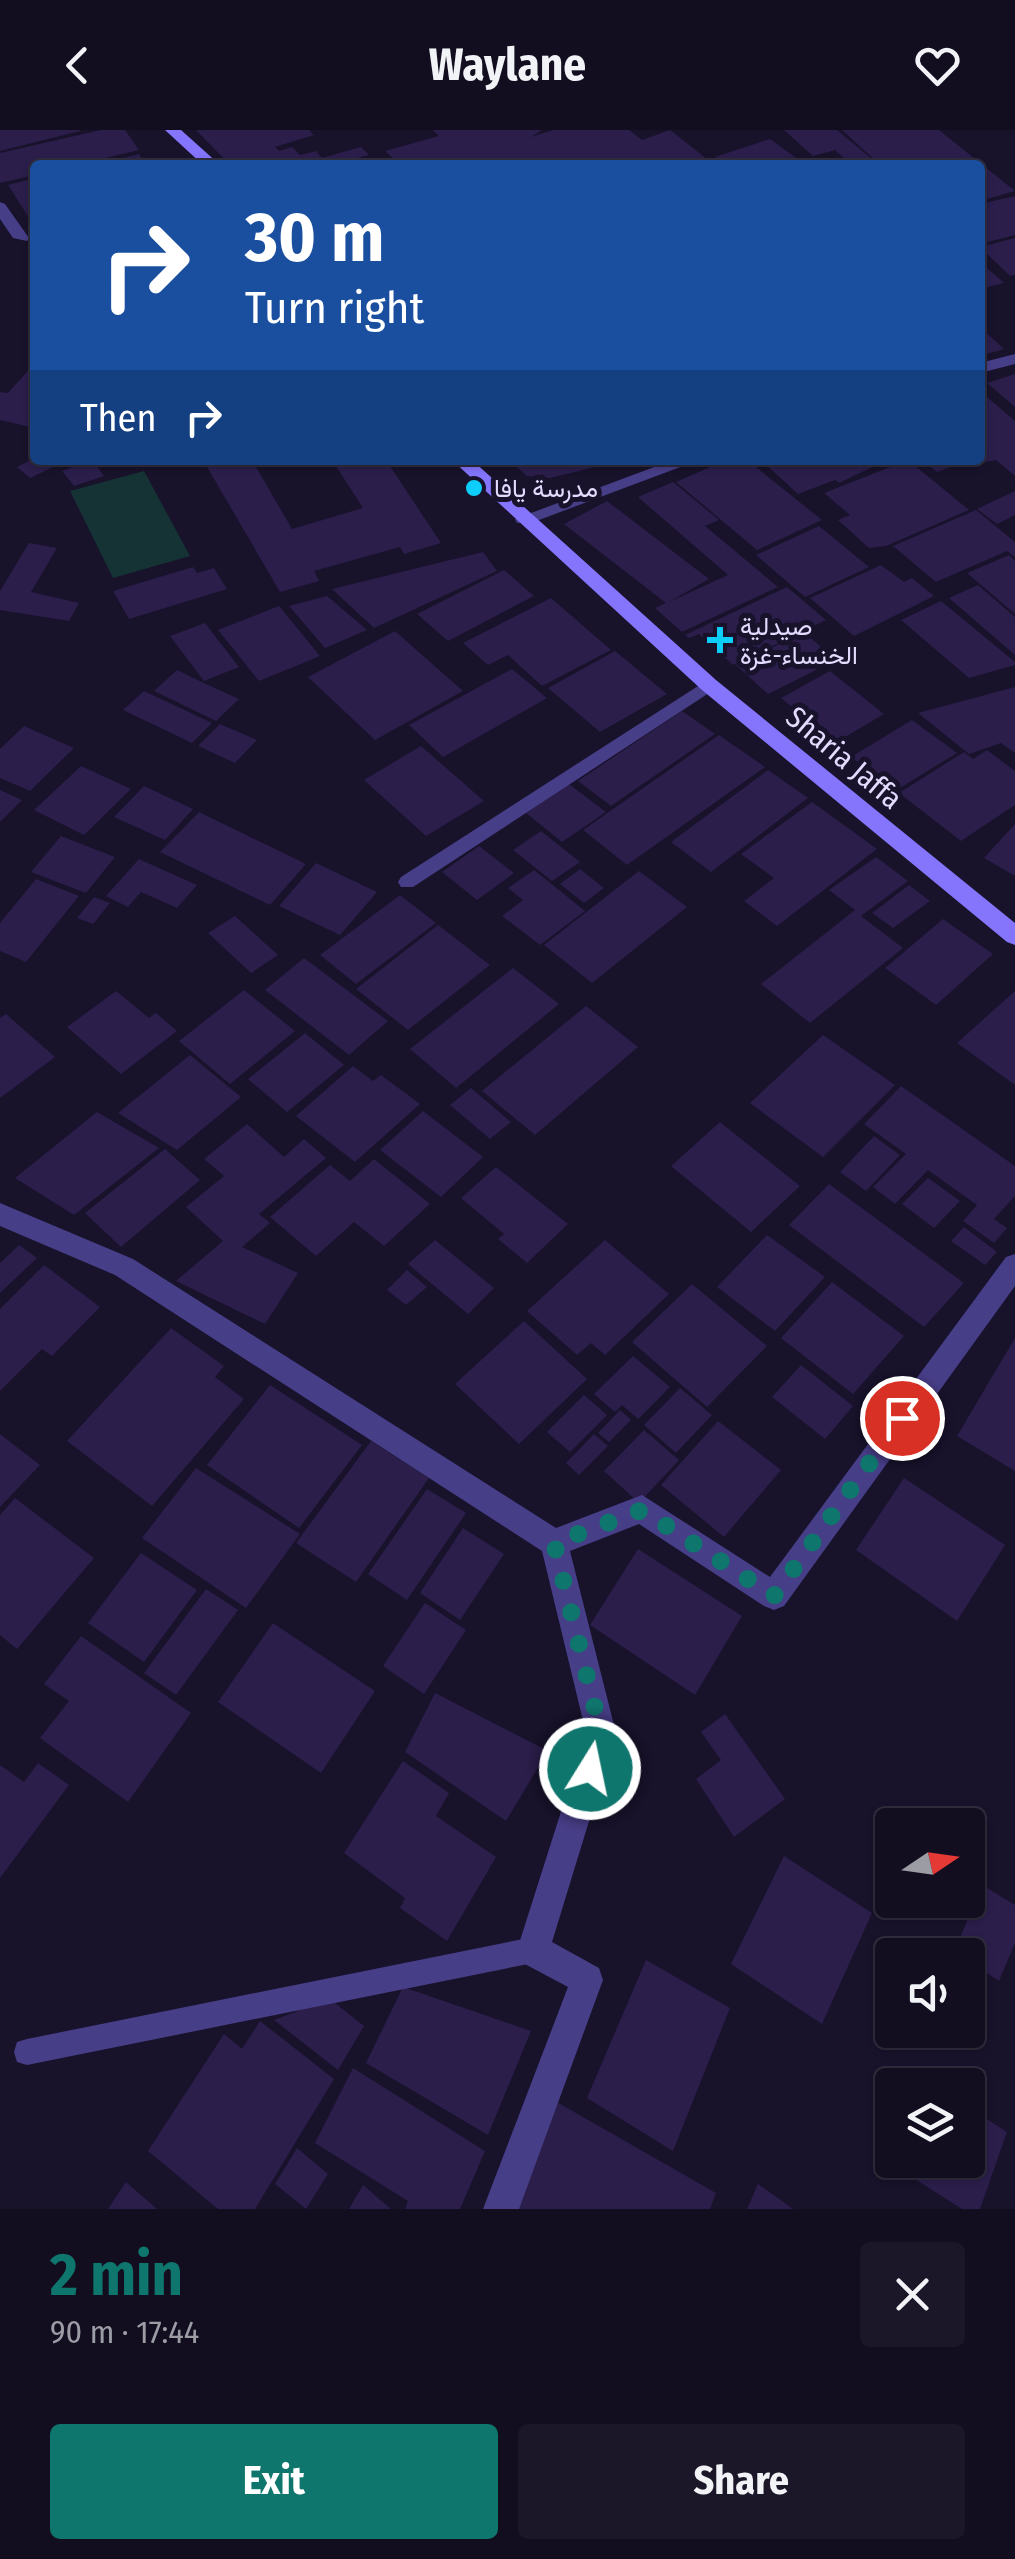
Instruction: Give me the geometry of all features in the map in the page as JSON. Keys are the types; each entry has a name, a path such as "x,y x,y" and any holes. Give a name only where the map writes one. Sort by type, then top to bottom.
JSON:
{"street":[{"path":"172,130 206,160"},
{"path":"0,207 28,236 0,243"},
{"path":"985,367 1015,359"},
{"name":"Sharia Jaffa","path":"466,465 709,685 1015,936"},
{"path":"524,519 676,465"},
{"path":"0,1214 124,1266 554,1543 601,1733 533,1950 587,1980 501,2209"},
{"path":"554,1543 642,1510 774,1596 1015,1265"}],"lane":[{"path":"407,882 709,685"},
{"path":"28,2052 533,1950"}],"green space":[{"path":"144,471 190,556 113,578 70,491"}],"building":[{"path":"0,130 80,130 80,131 0,151"},
{"path":"101,130 125,130 139,150 97,160 30,160 30,176 0,183 0,153"},
{"path":"196,130 309,130 314,135 275,147 279,151 292,147 300,155 316,151 322,158 361,147 369,155 350,160 225,160"},
{"path":"433,130 542,130 531,137 553,130 629,130 642,140 670,130 707,159 395,160 385,151 439,136"},
{"path":"784,130 837,130 871,158 846,160 835,150 813,156"},
{"path":"842,130 939,130 976,160 875,160"},
{"path":"770,139 799,160 719,160 715,157"},
{"path":"139,154 143,160 114,160"},
{"path":"985,167 1015,191 985,200"},
{"path":"30,179 30,219 8,185"},
{"path":"1015,196 1015,235 985,243 985,203"},
{"path":"1015,238 1015,275 1010,276 985,252 985,246"},
{"path":"985,266 1004,283 985,288"},
{"path":"985,332 1004,349 985,355"},
{"path":"30,369 30,427 0,420 0,392 8,393"},
{"path":"1015,374 1015,407 987,383"},
{"path":"985,395 1015,421 1015,476 996,460 986,462"},
{"path":"30,460 30,465 57,465 30,478 17,467"},
{"path":"78,465 96,465 104,476 74,486 62,471"},
{"path":"206,465 255,465 292,529 363,508 335,465 389,465 441,543 404,554 400,547 314,571 319,581 280,592"},
{"path":"515,465 603,465 550,478 527,476"},
{"path":"715,465 753,465 822,520 757,550 676,482"},
{"path":"766,465 877,465 839,483 835,480 798,494"},
{"path":"895,465 914,465 969,510 886,546 869,548 838,520 850,515 824,493"},
{"path":"928,465 955,465 937,472"},
{"path":"673,482 719,520 705,526 778,587 682,632 655,608 666,603 564,524 607,501 709,579 669,602 728,575 638,497"},
{"path":"1015,491 1015,515 997,524 977,509"},
{"path":"976,510 1015,542 1015,557 1007,551 936,582 893,546"},
{"path":"819,526 869,567 805,597 756,555"},
{"path":"29,543 57,548 31,592 79,603 69,621 0,610 0,591"},
{"path":"483,552 497,571 374,628 332,589"},
{"path":"1009,555 1015,561 1015,614 967,573"},
{"path":"881,565 904,582 912,578 934,596 854,636 810,598"},
{"path":"193,567 197,573 214,568 227,589 129,619 113,591"},
{"path":"504,570 534,596 448,641 417,614"},
{"path":"978,585 1015,617 1015,655 949,598"},
{"path":"787,587 826,620 733,665 699,634 689,638 685,635"},
{"path":"327,596 367,630 325,648 289,606"},
{"path":"551,598 611,650 542,686 508,655 488,665 463,643"},
{"path":"941,601 1015,665 969,678 901,620"},
{"path":"279,606 320,656 259,681 218,630"},
{"path":"205,623 239,667 204,681 170,636"},
{"path":"395,631 463,691 375,740 308,677"},
{"path":"804,632 836,660 768,694 736,665"},
{"path":"615,651 667,694 600,732 548,688"},
{"path":"512,669 547,698 443,757 409,725"},
{"path":"177,670 239,699 216,721 154,691"},
{"path":"830,671 884,714 835,743 781,698"},
{"path":"1015,687 1015,753 1001,743 969,754 918,713"},
{"path":"144,691 212,723 192,743 123,710"},
{"path":"682,711 715,734 611,806 578,781"},
{"path":"912,720 957,753 895,791 851,757"},
{"path":"220,724 257,740 235,763 198,746"},
{"path":"24,726 74,748 30,791 0,778 0,749"},
{"path":"719,735 765,767 627,865 583,830"},
{"path":"421,746 484,801 426,836 364,780"},
{"path":"987,750 1015,771 1015,805 961,841 899,793 964,752 973,759"},
{"path":"81,766 131,789 84,835 34,810"},
{"path":"768,770 808,798 711,872 671,842"},
{"path":"569,784 606,812 562,842 526,813"},
{"path":"144,786 193,809 165,840 114,817"},
{"path":"0,790 22,800 0,822"},
{"path":"812,802 877,849 777,926 744,901 774,878 741,854"},
{"path":"199,812 306,864 270,905 160,852"},
{"path":"1015,824 1015,876 984,858"},
{"path":"541,831 580,862 552,881 513,850"},
{"path":"61,836 115,857 86,893 31,872"},
{"path":"479,846 514,873 477,900 442,872"},
{"path":"876,857 908,881 861,916 903,948 810,1023 761,984 855,910 829,890"},
{"path":"139,859 197,885 177,908 141,892 128,907 106,896"},
{"path":"316,863 377,892 340,935 279,906"},
{"path":"580,869 604,888 584,903 560,884"},
{"path":"534,870 585,911 540,945 502,916 523,900 508,888"},
{"path":"639,871 687,907 592,983 544,945"},
{"path":"36,879 79,896 26,962 0,951 0,923"},
{"path":"909,885 930,901 893,928 872,913"},
{"path":"400,895 436,923 356,984 320,955"},
{"path":"94,897 110,903 93,924 77,918"},
{"path":"235,916 278,955 251,973 208,933"},
{"path":"943,919 993,954 936,1005 885,968"},
{"path":"438,925 490,965 408,1030 356,989"},
{"path":"304,958 388,1021 349,1055 265,990"},
{"path":"513,968 559,1004 456,1088 410,1049"},
{"path":"244,990 295,1031 230,1084 179,1041"},
{"path":"116,991 149,1018 156,1013 177,1031 121,1074 67,1027"},
{"path":"1015,991 1015,1085 957,1043"},
{"path":"586,1006 638,1047 535,1135 482,1091"},
{"path":"6,1014 55,1057 0,1098 0,1018"},
{"path":"305,1033 344,1065 287,1112 248,1079"},
{"path":"823,1035 895,1085 823,1157 750,1103"},
{"path":"190,1055 241,1097 177,1150 118,1113"},
{"path":"353,1066 373,1081 381,1075 420,1104 355,1162 296,1116"},
{"path":"901,1086 1015,1166 1015,1196 994,1219 1007,1228 994,1243 963,1221 977,1205 928,1170 895,1204 873,1187 906,1154 864,1124"},
{"path":"471,1088 511,1122 490,1139 450,1105"},
{"path":"423,1111 483,1157 441,1197 380,1150"},
{"path":"97,1112 159,1148 74,1215 15,1178"},
{"path":"720,1122 800,1186 751,1232 671,1166"},
{"path":"247,1124 284,1157 304,1139 326,1158 259,1214 270,1223 242,1247 298,1273 265,1324 176,1281 223,1241 186,1207 224,1176 204,1159"},
{"path":"874,1136 900,1155 866,1191 840,1172"},
{"path":"165,1149 200,1180 121,1247 85,1213"},
{"path":"374,1159 430,1204 384,1246 354,1222 316,1256 270,1217 330,1165 350,1181"},
{"path":"496,1167 568,1224 527,1263 498,1239 504,1234 461,1198"},
{"path":"928,1178 960,1201 934,1228 902,1204"},
{"path":"829,1184 964,1283 924,1327 789,1225"},
{"path":"964,1227 997,1252 985,1265 951,1241"},
{"path":"767,1235 825,1277 775,1331 717,1287"},
{"path":"435,1240 494,1288 468,1314 408,1264"},
{"path":"605,1240 669,1294 605,1355 591,1343 577,1355 527,1311"},
{"path":"19,1245 37,1258 0,1293 0,1263"},
{"path":"44,1265 100,1307 52,1356 42,1349 0,1391 0,1309"},
{"path":"407,1270 427,1287 406,1305 387,1290"},
{"path":"832,1282 904,1336 853,1394 781,1338"},
{"path":"692,1284 767,1346 707,1407 632,1342"},
{"path":"524,1321 587,1379 519,1444 455,1384"},
{"path":"171,1328 224,1366 215,1377 244,1399 152,1506 67,1441"},
{"path":"1015,1338 1015,1471 957,1436"},
{"path":"633,1356 670,1387 638,1419 622,1405 615,1412 594,1394"},
{"path":"801,1365 853,1406 825,1439 772,1397"},
{"path":"270,1385 362,1445 299,1528 207,1465"},
{"path":"680,1388 712,1415 676,1453 644,1425"},
{"path":"584,1395 607,1415 570,1452 547,1432"},
{"path":"620,1410 631,1420 609,1442 598,1433"},
{"path":"718,1421 781,1470 724,1537 661,1485"},
{"path":"644,1430 679,1460 639,1503 604,1471"},
{"path":"0,1434 40,1465 0,1507"},
{"path":"594,1434 608,1446 579,1475 566,1463"},
{"path":"371,1441 429,1478 356,1582 296,1543"},
{"path":"196,1468 300,1534 246,1608 142,1538"},
{"path":"904,1478 1005,1545 957,1621 856,1550"},
{"path":"427,1489 466,1513 407,1600 368,1574"},
{"path":"15,1498 94,1558 17,1649 0,1635 0,1515"},
{"path":"463,1528 504,1554 460,1620 420,1593"},
{"path":"638,1549 742,1616 695,1695 590,1625"},
{"path":"141,1553 197,1590 144,1662 88,1623"},
{"path":"206,1589 238,1610 176,1695 144,1673"},
{"path":"425,1603 466,1630 424,1694 383,1666"},
{"path":"273,1623 375,1691 321,1773 218,1702"},
{"path":"81,1636 191,1713 128,1802 40,1738 69,1701 44,1684"},
{"path":"435,1693 548,1751 506,1821 405,1752"},
{"path":"725,1714 785,1799 734,1837 696,1779 721,1760 701,1732"},
{"path":"403,1761 449,1793 436,1816 496,1857 447,1941 400,1908 405,1898 344,1853"},
{"path":"38,1763 69,1785 0,1878 0,1765 24,1782"},
{"path":"784,1856 872,1913 822,2024 731,1964"},
{"path":"985,1887 1015,1905 1015,1943 999,1981 985,1972 985,1938 960,1938 968,1918 985,1918"},
{"path":"646,1960 730,2008 673,2151 587,2098"},
{"path":"403,1987 531,2031 488,2135 366,2063"},
{"path":"330,1999 364,2026 338,2070 274,2020"},
{"path":"260,2021 334,2079 255,2209 218,2209 148,2151 224,2034 242,2049"},
{"path":"353,2068 485,2151 460,2209 405,2209 408,2201 315,2143"},
{"path":"555,2101 716,2193 710,2209 511,2209"},
{"path":"985,2118 1007,2132 980,2209 962,2209 915,2179 985,2178"},
{"path":"297,2148 328,2174 306,2209 275,2184"},
{"path":"126,2182 157,2209 108,2209"},
{"path":"758,2184 793,2209 747,2209"},
{"path":"363,2185 391,2209 349,2209"}],"place":[{"name":"مدرسة يافا","path":"474,488"},
{"name":"صيدلية الخنساء-غزة","path":"720,640"}],"route":[{"path":"590,1769 601,1733 554,1543 642,1510 774,1596 902,1418"}]}
